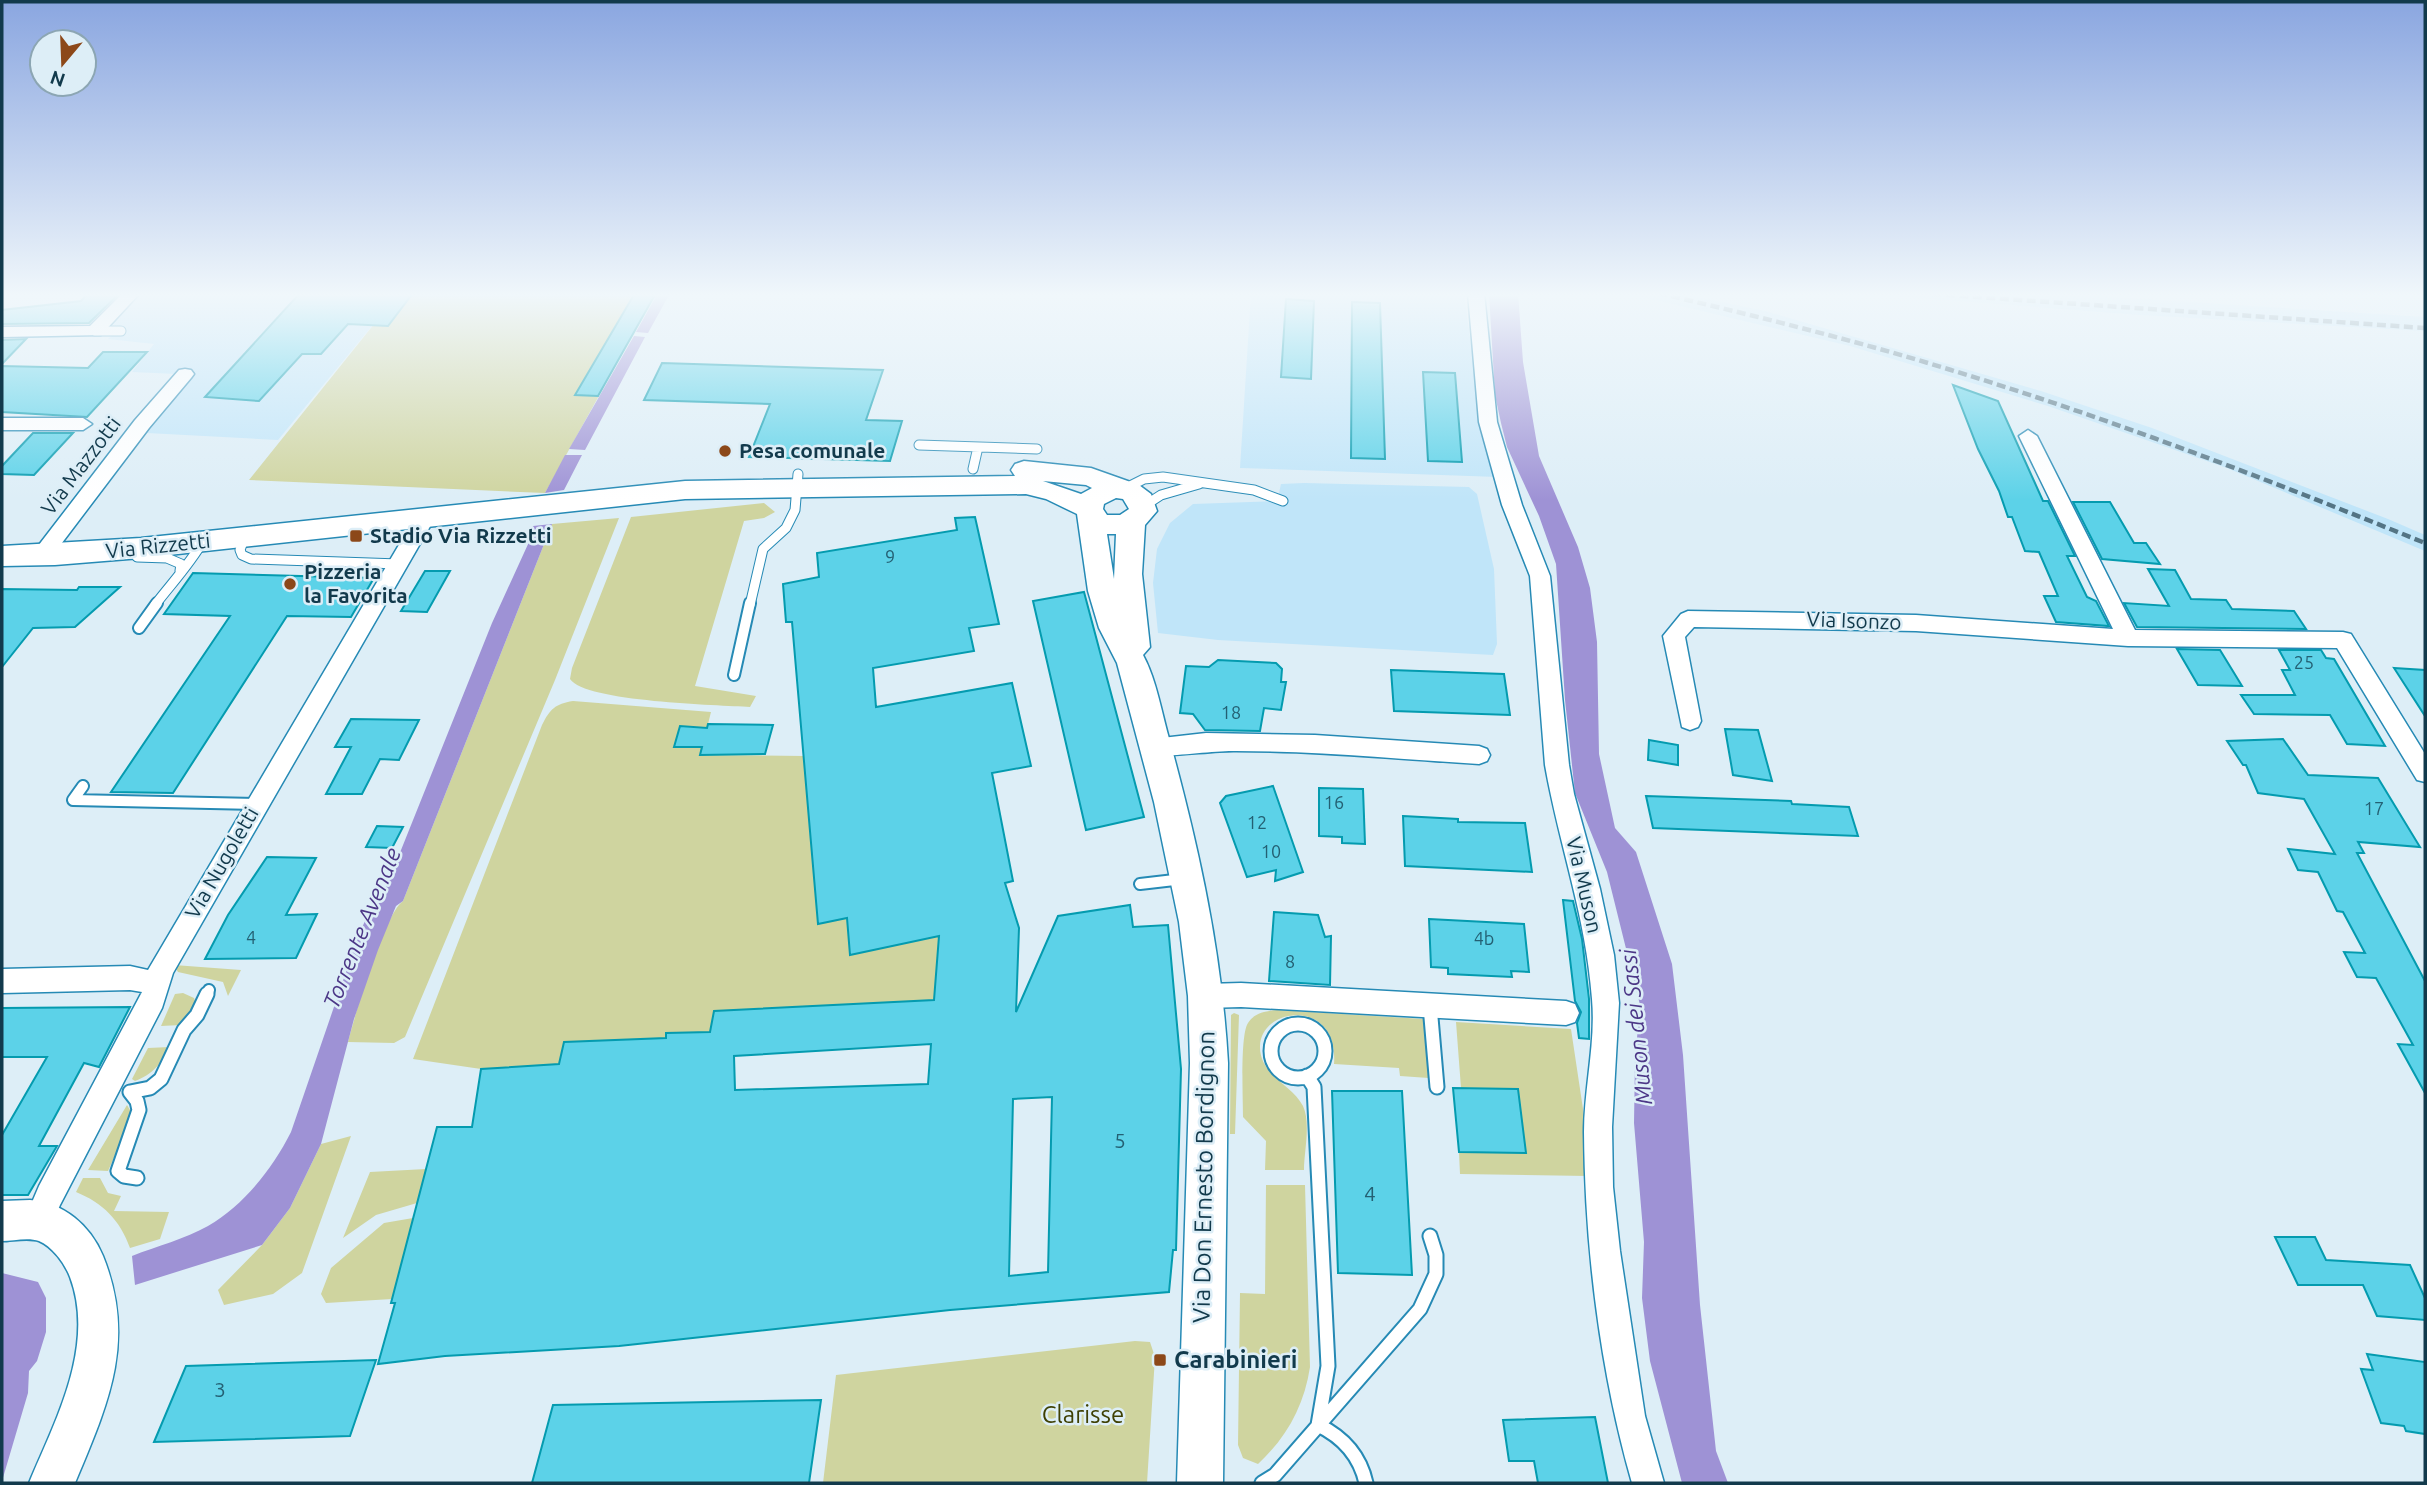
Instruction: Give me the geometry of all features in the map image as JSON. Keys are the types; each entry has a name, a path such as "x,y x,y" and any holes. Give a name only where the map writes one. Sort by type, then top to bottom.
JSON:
{"street":[{"name":"Via Muson","path":"1483,362 1489,422 1512,505 1540,576 1557,765 1588,889 1601,955 1606,1003 1598,1128 1599,1186 1605,1251 1629,1416 1648,1483"},
{"name":"Via Mazzotti","path":"42,555 142,424 186,374"},
{"path":"2,424 83,424"},
{"path":"2028,436 2128,638"},
{"path":"918,485 935,478 964,476 976,458"},
{"path":"976,458 974,474 979,477 1039,481 1051,491 1090,512 1105,525 1129,502"},
{"path":"426,516 797,481 976,458 1102,480 1129,502"},
{"path":"797,481 1026,485 1051,491"},
{"path":"1129,502 1128,573 1135,650 1132,662"},
{"path":"1090,512 1093,548 1108,606 1122,649 1132,662"},
{"name":"Via Rizzetti","path":"2,556 72,554 426,516"},
{"name":"Via Nugoletti","path":"20,1221 49,1196 153,1000 161,970 426,516"},
{"name":"Via Isonzo","path":"1690,721 1674,636 1688,619 1916,623 2128,638 2343,639 2425,773"},
{"name":"Via Don Ernesto Bordignon","path":"1132,662 1153,748 1170,802 1196,922 1206,996 1209,1063 1200,1483"},
{"path":"1153,748 1175,743 1221,741 1299,743 1479,755"},
{"path":"2,981 130,978 158,983"},
{"path":"1206,996 1241,995 1566,1013"},
{"path":"20,1221 54,1227 78,1247 94,1285 99,1321 94,1372 83,1411 52,1483"}],"lane":[{"path":"919,445 976,458 1037,449"},
{"path":"1129,502 1144,479 1176,476 1202,483 1247,487 1283,501"},
{"path":"734,676 763,549 786,528 795,510 797,481"},
{"path":"1129,502 1202,483"},
{"name":"Via Rizzetti","path":"245,536 240,550 242,555 251,559 400,564"},
{"path":"139,628 180,570 194,557 203,541"},
{"name":"Via Rizzetti","path":"72,554 167,558 179,561 180,570"},
{"path":"83,786 73,800 256,804"},
{"path":"1140,884 1186,878"},
{"path":"137,1178 124,1176 118,1171 118,1161 137,1122 140,1108 136,1097 130,1092 144,1091 161,1079 184,1030 197,1015 209,990"},
{"path":"1430,1006 1437,1087"},
{"path":"1300,1024 1309,1027 1322,1038 1326,1054 1324,1062 1319,1069 1307,1076 1294,1077 1284,1073 1272,1059 1271,1042 1283,1028 1300,1024"},
{"path":"1307,1076 1314,1087 1328,1366 1318,1425"},
{"path":"1262,1483 1275,1475 1420,1309 1434,1289 1437,1250 1430,1236"},
{"path":"1318,1425 1329,1430 1350,1447 1366,1483"}],"shaded area":[{"path":"140,362 342,362 278,440 147,433 192,378 177,374 132,372"},
{"path":"1247,362 1473,362 1478,397 1498,477 1240,468"},
{"path":"1904,362 1942,362 2041,391 2152,428 2425,535 2425,551 2227,468 2048,406"},
{"path":"1281,484 1469,487 1477,494 1494,569 1497,644 1493,655 1218,640 1158,633 1153,583 1157,549 1170,523 1193,504 1282,501 1279,493"}],"green space":[{"path":"343,362 618,362 545,493 249,480"},
{"path":"764,503 775,512 764,518 744,521 695,686 756,696 750,707 625,697 581,687 570,679 631,517"},
{"path":"619,518 555,680 405,1037 394,1043 348,1042 379,945 395,910 403,901 552,524"},
{"path":"573,701 711,712 707,728 680,727 674,746 702,747 700,755 804,756 818,924 847,918 851,954 939,936 934,1000 714,1011 710,1032 667,1033 665,1045 636,1039 564,1042 562,1050 576,1063 481,1069 413,1059 542,725 554,708"},
{"path":"174,965 241,970 228,996 223,982 178,972"},
{"path":"183,993 194,998 196,1004 181,1025 161,1026 175,994"},
{"path":"1277,1010 1424,1019 1429,1078 1400,1076 1399,1068 1334,1064 1332,1043 1325,1028 1313,1019 1299,1015 1285,1017 1273,1023 1264,1033 1260,1046 1261,1056 1270,1072 1298,1098 1307,1121 1304,1170 1265,1170 1266,1141 1243,1117 1244,1040 1248,1023 1254,1017"},
{"path":"1231,1015 1239,1015 1235,1134 1230,1134"},
{"path":"1456,1022 1571,1029 1589,1149 1588,1176 1460,1174 1459,1152 1526,1153 1518,1089 1461,1088"},
{"path":"170,1047 152,1072 135,1081 132,1079 148,1048"},
{"path":"127,1105 133,1115 108,1171 88,1170"},
{"path":"351,1136 302,1273 273,1294 224,1305 218,1290 262,1245 290,1208 321,1144"},
{"path":"426,1169 417,1203 376,1215 343,1238 370,1172"},
{"path":"83,1178 100,1178 108,1193 121,1196 114,1211 169,1212 160,1239 130,1248 116,1221 94,1201 76,1192"},
{"path":"1266,1185 1305,1185 1310,1367 1293,1420 1278,1443 1258,1464 1243,1458 1238,1445 1240,1293 1265,1294"},
{"path":"413,1218 392,1299 326,1303 321,1294 331,1268 384,1223"},
{"name":"Clarisse","path":"1135,1341 1150,1342 1155,1357 1147,1483 823,1483 836,1375"}],"water":[{"path":"619,362 632,362 585,450 569,449"},
{"path":"1493,362 1523,362 1539,456 1578,547 1590,588 1597,642 1599,754 1615,828 1636,852 1672,964 1683,1055 1700,1305 1716,1451 1728,1483 1682,1483 1650,1361 1642,1298 1644,1242 1634,1123 1635,1060 1640,1005 1607,872 1575,793 1565,700 1556,564 1539,516 1507,447 1495,395"},
{"path":"565,455 582,455 564,490 545,493"},
{"name":"Torrente Avenale","path":"552,524 403,901 396,906 378,950 354,1019 321,1144 290,1208 262,1245 135,1285 132,1256 190,1235 234,1208 256,1185 284,1146 358,937 371,907 383,895 492,623 529,542 533,526"},
{"path":"2,1273 38,1282 46,1298 46,1332 37,1361 29,1371 28,1393 2,1481"}],"building":[{"path":"93,362 137,362 87,417 2,412 2,366 88,368"},
{"path":"237,362 294,362 259,401 205,397"},
{"path":"594,362 617,362 598,396 575,395"},
{"path":"1282,362 1312,362 1311,379 1281,377"},
{"path":"1352,362 1382,362 1385,459 1351,458"},
{"path":"662,363 883,370 866,420 902,421 890,461 749,457 770,404 644,400"},
{"path":"1423,372 1455,373 1462,462 1428,461"},
{"path":"1953,385 1998,401 2043,501 2048,501 2075,556 2067,556 2087,597 2096,601 2109,626 2056,622 2044,596 2058,596 2039,552 2025,551 2012,517 2008,517 1999,491 1978,449"},
{"path":"33,433 73,433 34,475 2,474 2,466"},
{"path":"2073,502 2110,502 2134,543 2146,543 2160,564 2102,559"},
{"path":"975,517 999,624 969,628 974,651 873,668 876,707 1012,683 1031,766 992,773 1013,881 1005,883 1019,928 1016,1012 1058,916 1130,905 1133,927 1168,925 1181,1069 1176,1250 1173,1250 1169,1292 950,1310 619,1346 445,1356 378,1364 395,1303 391,1303 437,1127 472,1127 481,1069 559,1064 564,1042 666,1038 666,1033 710,1032 714,1011 934,1000 939,936 850,955 847,918 818,924 792,622 786,622 783,584 819,577 817,553 957,530 955,518","holes":["931,1044 928,1084 735,1090 734,1056","1052,1097 1048,1272 1009,1276 1013,1099"]},
{"path":"2148,569 2175,570 2191,599 2226,600 2232,609 2294,611 2306,629 2137,627 2124,603 2169,606"},
{"path":"425,571 450,571 427,612 401,611"},
{"path":"193,573 374,578 351,617 287,616 173,793 111,792 230,616 164,614"},
{"path":"79,587 120,587 75,627 33,628 2,667 2,589 77,590"},
{"path":"1084,592 1144,817 1086,830 1033,601"},
{"path":"2177,649 2220,650 2242,686 2198,685"},
{"path":"2279,650 2321,650 2326,658 2334,659 2385,746 2347,744 2330,715 2254,714 2241,695 2295,695 2282,670 2290,670"},
{"path":"1218,660 1276,663 1282,669 1281,682 1286,682 1281,710 1264,708 1260,731 1205,730 1193,714 1180,713 1186,666 1209,667"},
{"path":"2394,668 2425,670 2425,716"},
{"path":"1391,670 1504,674 1510,715 1394,711"},
{"path":"351,719 419,720 399,760 380,759 362,794 326,794 351,747 335,747"},
{"path":"708,724 773,725 765,754 700,755 702,747 674,747 680,726 707,728"},
{"path":"1725,729 1758,730 1772,781 1733,775"},
{"path":"2283,739 2308,775 2378,778 2420,847 2358,842 2364,853 2357,853 2425,981 2425,1093 2398,1044 2413,1045 2376,978 2357,977 2344,952 2365,953 2343,912 2337,911 2318,872 2298,870 2288,849 2335,854 2304,799 2258,793 2246,765 2243,765 2227,741"},
{"path":"1649,740 1678,745 1678,765 1648,760"},
{"path":"1273,786 1303,872 1275,881 1276,870 1247,877 1220,803 1226,796"},
{"path":"1319,788 1363,789 1365,844 1342,843 1342,837 1319,836"},
{"path":"1646,796 1791,801 1792,804 1849,807 1858,836 1653,828"},
{"path":"1403,816 1458,819 1458,822 1525,823 1532,872 1405,866"},
{"path":"377,826 403,827 392,848 366,847"},
{"path":"267,857 316,858 286,915 317,914 296,958 205,959 228,915"},
{"path":"1563,900 1573,901 1582,939 1589,999 1589,1039 1579,1038 1577,1023 1581,1012 1575,1001"},
{"path":"1274,912 1318,915 1325,937 1331,936 1330,985 1269,981"},
{"path":"1429,919 1524,924 1529,972 1511,971 1512,977 1448,974 1448,968 1431,967"},
{"path":"130,1007 99,1067 84,1063 39,1146 57,1146 28,1195 2,1195 2,1135 47,1057 2,1057 2,1008"},
{"path":"1453,1088 1518,1089 1526,1153 1459,1152"},
{"path":"1332,1091 1402,1091 1412,1275 1338,1273"},
{"path":"2275,1237 2315,1237 2326,1260 2410,1265 2425,1298 2425,1320 2377,1316 2363,1285 2298,1285"},
{"path":"2367,1354 2425,1362 2425,1434 2406,1431 2404,1426 2381,1423 2361,1369 2373,1370"},
{"path":"376,1360 350,1436 154,1442 186,1366"},
{"path":"821,1400 809,1483 532,1483 553,1405"},
{"path":"1595,1417 1608,1483 1538,1483 1534,1461 1509,1461 1503,1420"}],"railway":[{"path":"1926,362 2190,451 2425,543"}],"place":[{"name":"Pesa comunale","path":"725,451"},
{"name":"Stadio Via Rizzetti","path":"356,536"},
{"name":"Pizzeria la Favorita","path":"290,584"},
{"name":"Carabinieri","path":"1160,1360"}],"water label":[{"name":"Muson dei Sassi","path":"1636,1027"}]}
